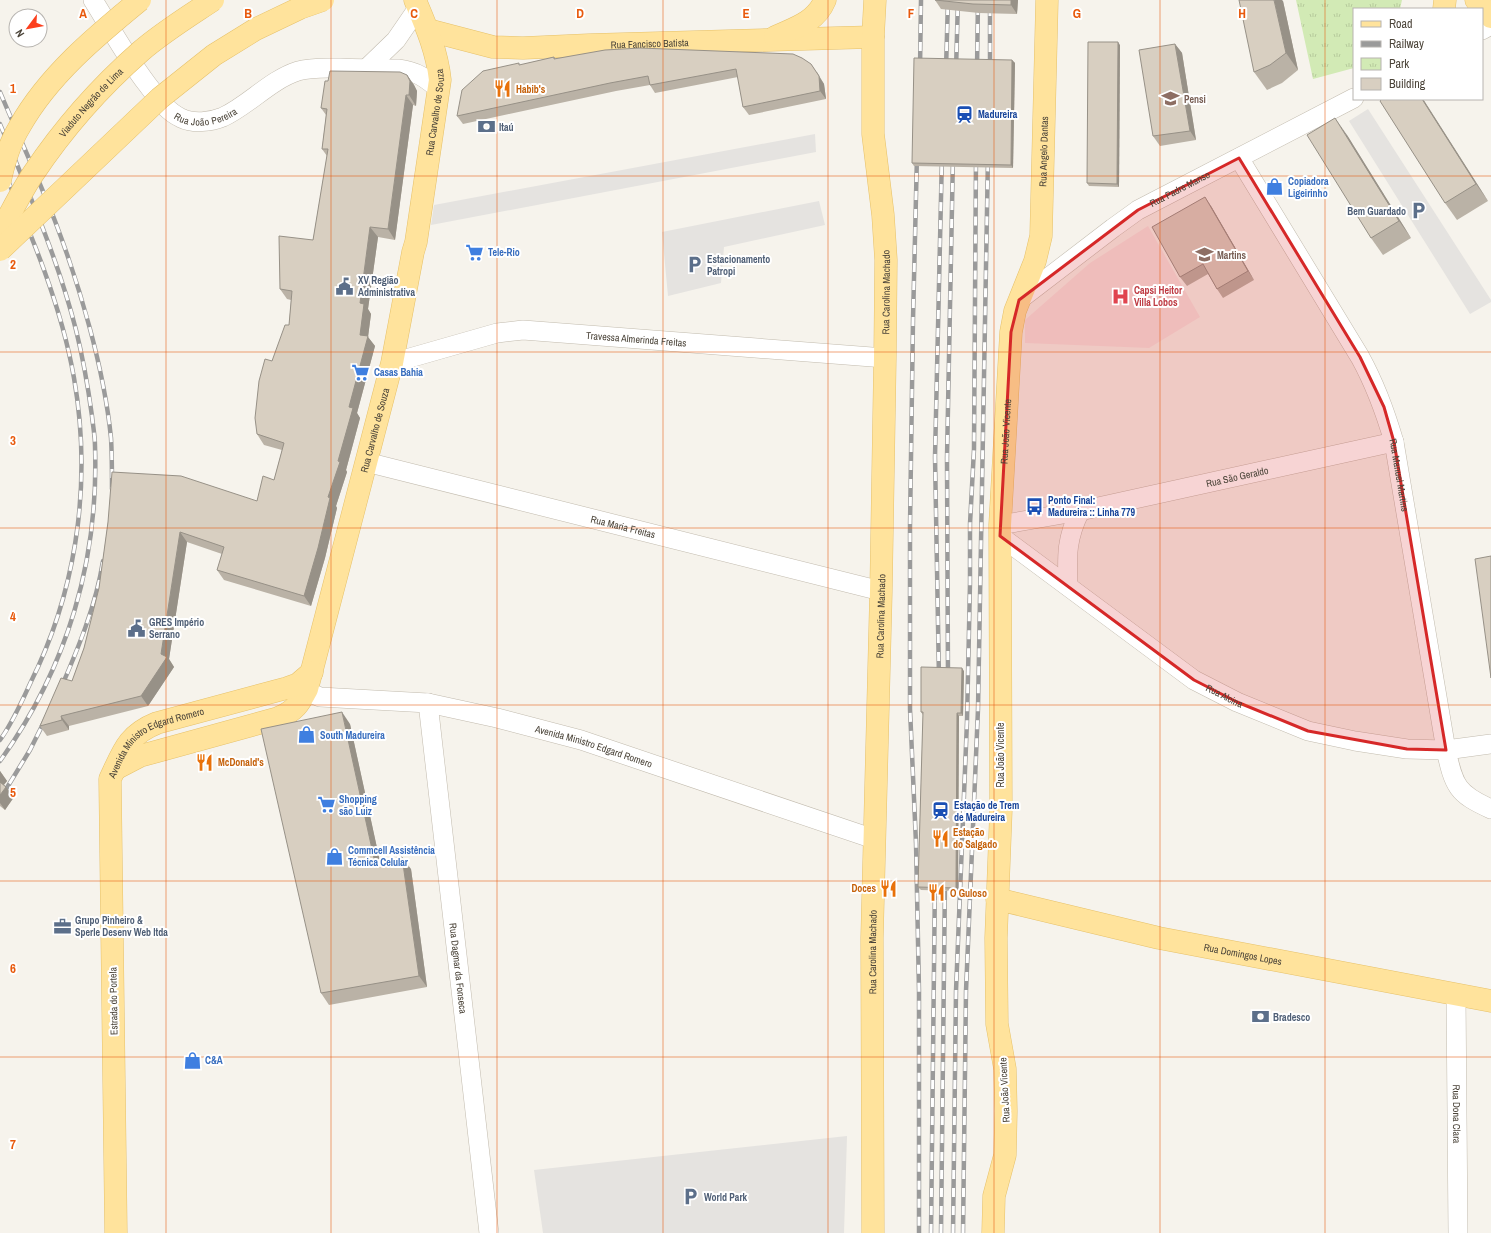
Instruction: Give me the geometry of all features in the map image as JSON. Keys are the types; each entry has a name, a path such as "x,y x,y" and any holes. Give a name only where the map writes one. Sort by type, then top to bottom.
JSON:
{"main road":[{"path":"0,181 4,163 19,126 46,87 100,33 140,0"},
{"name":"Viaduto Negrão de Lima","path":"0,232 33,174 76,116 110,80 142,51 182,20 213,0"},
{"path":"0,250 160,98 214,55 256,29 300,8 324,0"},
{"path":"770,40 814,17 822,7 825,0"},
{"name":"Rua Carolina Machado","path":"873,1233 872,938 881,591 886,260 883,215 873,134 873,37 875,0"},
{"name":"Rua Angelo Dantas","path":"1019,300 1035,260 1041,236 1047,0"},
{"path":"1476,0 1491,17"},
{"name":"Rua Carvalho de Souza","path":"309,680 392,362 416,242 440,89 438,64 428,30 417,4"},
{"name":"Rua Fancisco Batista","path":"428,30 493,47 508,48 873,37"},
{"name":"Rua João Vicente","path":"993,1233 994,1196 1005,1155 1006,1111 1005,1069 997,1024 997,899 1001,809 1000,531 1011,332 1019,300"},
{"name":"Avenida Ministro Edgard Romero","path":"115,769 128,743 148,727 157,723 287,688 309,680"},
{"name":"Estrada do Portela","path":"115,769 110,779 116,1233"},
{"name":"Rua Domingos Lopes","path":"997,899 1159,938 1491,1001"}],"street":[{"name":"Rua João Pereira","path":"93,0 133,66 160,101 182,119 192,121 209,121 222,118 235,111 278,81 298,71 321,68 398,69 410,71 423,76 440,89"},
{"path":"366,69 396,40 417,4"},
{"name":"Rua Padre Manso","path":"1019,300 1138,210 1353,99"},
{"name":"Rua Manuel Martins","path":"1239,158 1363,362 1384,407 1394,442 1446,750 1452,776 1463,793 1472,801 1491,809"},
{"name":"Travessa Almerinda Freitas","path":"392,362 497,333 523,330 885,358"},
{"name":"Rua São Geraldo","path":"1000,531 1080,511 1394,442"},
{"name":"Rua Maria Freitas","path":"366,462 881,591"},
{"path":"1068,586 1068,542 1072,527 1080,511"},
{"name":"Rua Alcina","path":"1000,531 1068,586 1194,680 1237,702 1308,730 1355,741 1407,749 1446,750 1491,744"},
{"name":"Avenida Ministro Edgard Romero","path":"309,680 313,694 320,697 428,703 498,718 580,740 874,839"},
{"name":"Rua Dagmar da Fonseca","path":"428,703 489,1233"},
{"name":"Rua Dona Clara","path":"1456,995 1458,1233"}],"highlighted area":[{"path":"1239,158 1360,357 1384,407 1394,442 1446,750 1407,749 1308,731 1237,702 1194,680 1000,536 1011,332 1019,300 1138,210"}],"shaded area":[{"name":"Bem Guardado","path":"1368,109 1491,300 1491,302 1470,314 1349,121"},
{"path":"815,134 816,152 431,225 434,205"},
{"name":"Estacionamento Patropi","path":"819,201 825,225 724,247 721,283 668,296 662,232"},
{"path":"1148,226 1200,317 1149,348 1025,343 1025,320 1090,263"},
{"name":"World Park","path":"847,1136 844,1233 543,1233 534,1170"}],"green space":[{"path":"1296,0 1402,0 1400,8 1353,8 1353,68 1313,79"}],"building":[{"path":"935,0 1011,0 1011,5 973,4"},
{"path":"1239,0 1274,0 1286,53 1270,65 1254,72"},
{"path":"1088,42 1118,42 1117,184 1087,183"},
{"name":"Pensi","path":"1175,44 1190,131 1153,136 1139,50"},
{"path":"640,48 793,54 811,64 819,76 820,91 743,107 736,69 650,85 648,76 457,116 462,90 483,71 554,57 554,59 605,50"},
{"name":"Madureira","path":"914,58 1012,60 1011,165 912,163"},
{"path":"330,71 400,72 407,75 410,81 409,95 406,95 388,229 370,227 360,303 364,304 360,335 368,336 349,407 353,408 338,461 340,462 328,497 330,498 318,548 304,596 217,570 224,547 180,532 161,654 167,657 141,696 61,716 62,720 40,726 61,678 72,681 84,648 99,588 108,522 112,472 181,476 257,501 263,476 274,480 284,443 257,434 255,418 259,381 265,359 272,361 285,325 289,325 292,291 280,289 279,236 313,240 328,149 322,149 327,109 321,108 325,81 328,81"},
{"path":"1423,100 1476,184 1445,203 1380,101"},
{"path":"1335,118 1399,221 1371,238 1307,135"},
{"name":"Martins","path":"1205,197 1248,271 1217,289 1203,264 1180,277 1152,227"},
{"path":"1491,556 1491,678 1475,559"},
{"name":"Estação de Trem de Madureira","path":"921,667 962,668 961,713 957,713 956,888 918,887 923,712 921,712"},
{"name":"Shopping são Luiz","path":"342,712 375,863 402,857 419,976 321,993 261,729"},
{"path":"0,782 6,787 0,795"}],"railway":[{"path":"920,69 921,0"},
{"path":"946,69 948,0"},
{"path":"956,70 958,0"},
{"path":"977,69 978,0"},
{"path":"990,0 990,70"},
{"path":"0,92 55,221 90,328 108,411 112,457 112,489"},
{"path":"0,124 42,226 69,304 79,341 85,373 95,446 95,489 91,531 84,572 74,612 61,651 44,689 0,761"},
{"path":"917,155 910,526 910,709 916,843 919,991 919,1233"},
{"path":"939,679 935,457 942,155"},
{"path":"948,678 947,458 953,156"},
{"path":"963,1233 966,991 978,709 988,156"},
{"path":"953,1233 956,991 967,721 970,524 974,449 976,157"},
{"path":"0,162 33,241 53,295 61,322 74,378 79,415 81,451 81,488 78,525 72,562 63,598 52,633 38,667 16,714 0,740"},
{"path":"60,690 80,643 96,594 103,561"},
{"path":"0,799 30,750 46,718"},
{"path":"931,1233 935,879"},
{"path":"941,1233 945,880"}],"place":[{"name":"Habib's","path":"503,89"},
{"name":"Pensi","path":"1171,99"},
{"name":"Madureira","path":"965,114"},
{"name":"Itaú","path":"486,127"},
{"name":"Copiadora Ligeirinho","path":"1275,187"},
{"name":"Bem Guardado","path":"1419,211"},
{"name":"Tele-Rio","path":"475,252"},
{"name":"Martins","path":"1204,255"},
{"name":"Estacionamento Patropi","path":"694,265"},
{"name":"XV Região Administrativa","path":"345,286"},
{"name":"Capsi Heitor Villa Lobos","path":"1121,296"},
{"name":"Casas Bahia","path":"361,372"},
{"name":"Ponto Final: Madureira :: Linha 779","path":"1035,506"},
{"name":"GRES Império Serrano","path":"136,628"},
{"name":"South Madureira","path":"307,735"},
{"name":"McDonald's","path":"205,762"},
{"name":"Shopping são Luiz","path":"326,805"},
{"name":"Estação de Trem de Madureira","path":"941,811"},
{"name":"Estação do Salgado","path":"940,838"},
{"name":"Commcell Assistência Técnica Celular","path":"335,856"},
{"name":"Doces","path":"889,888"},
{"name":"O Guloso","path":"937,893"},
{"name":"Grupo Pinheiro & Sperle Desenv Web ltda","path":"62,926"},
{"name":"Bradesco","path":"1260,1017"},
{"name":"C&A","path":"192,1060"},
{"name":"World Park","path":"691,1197"}]}
